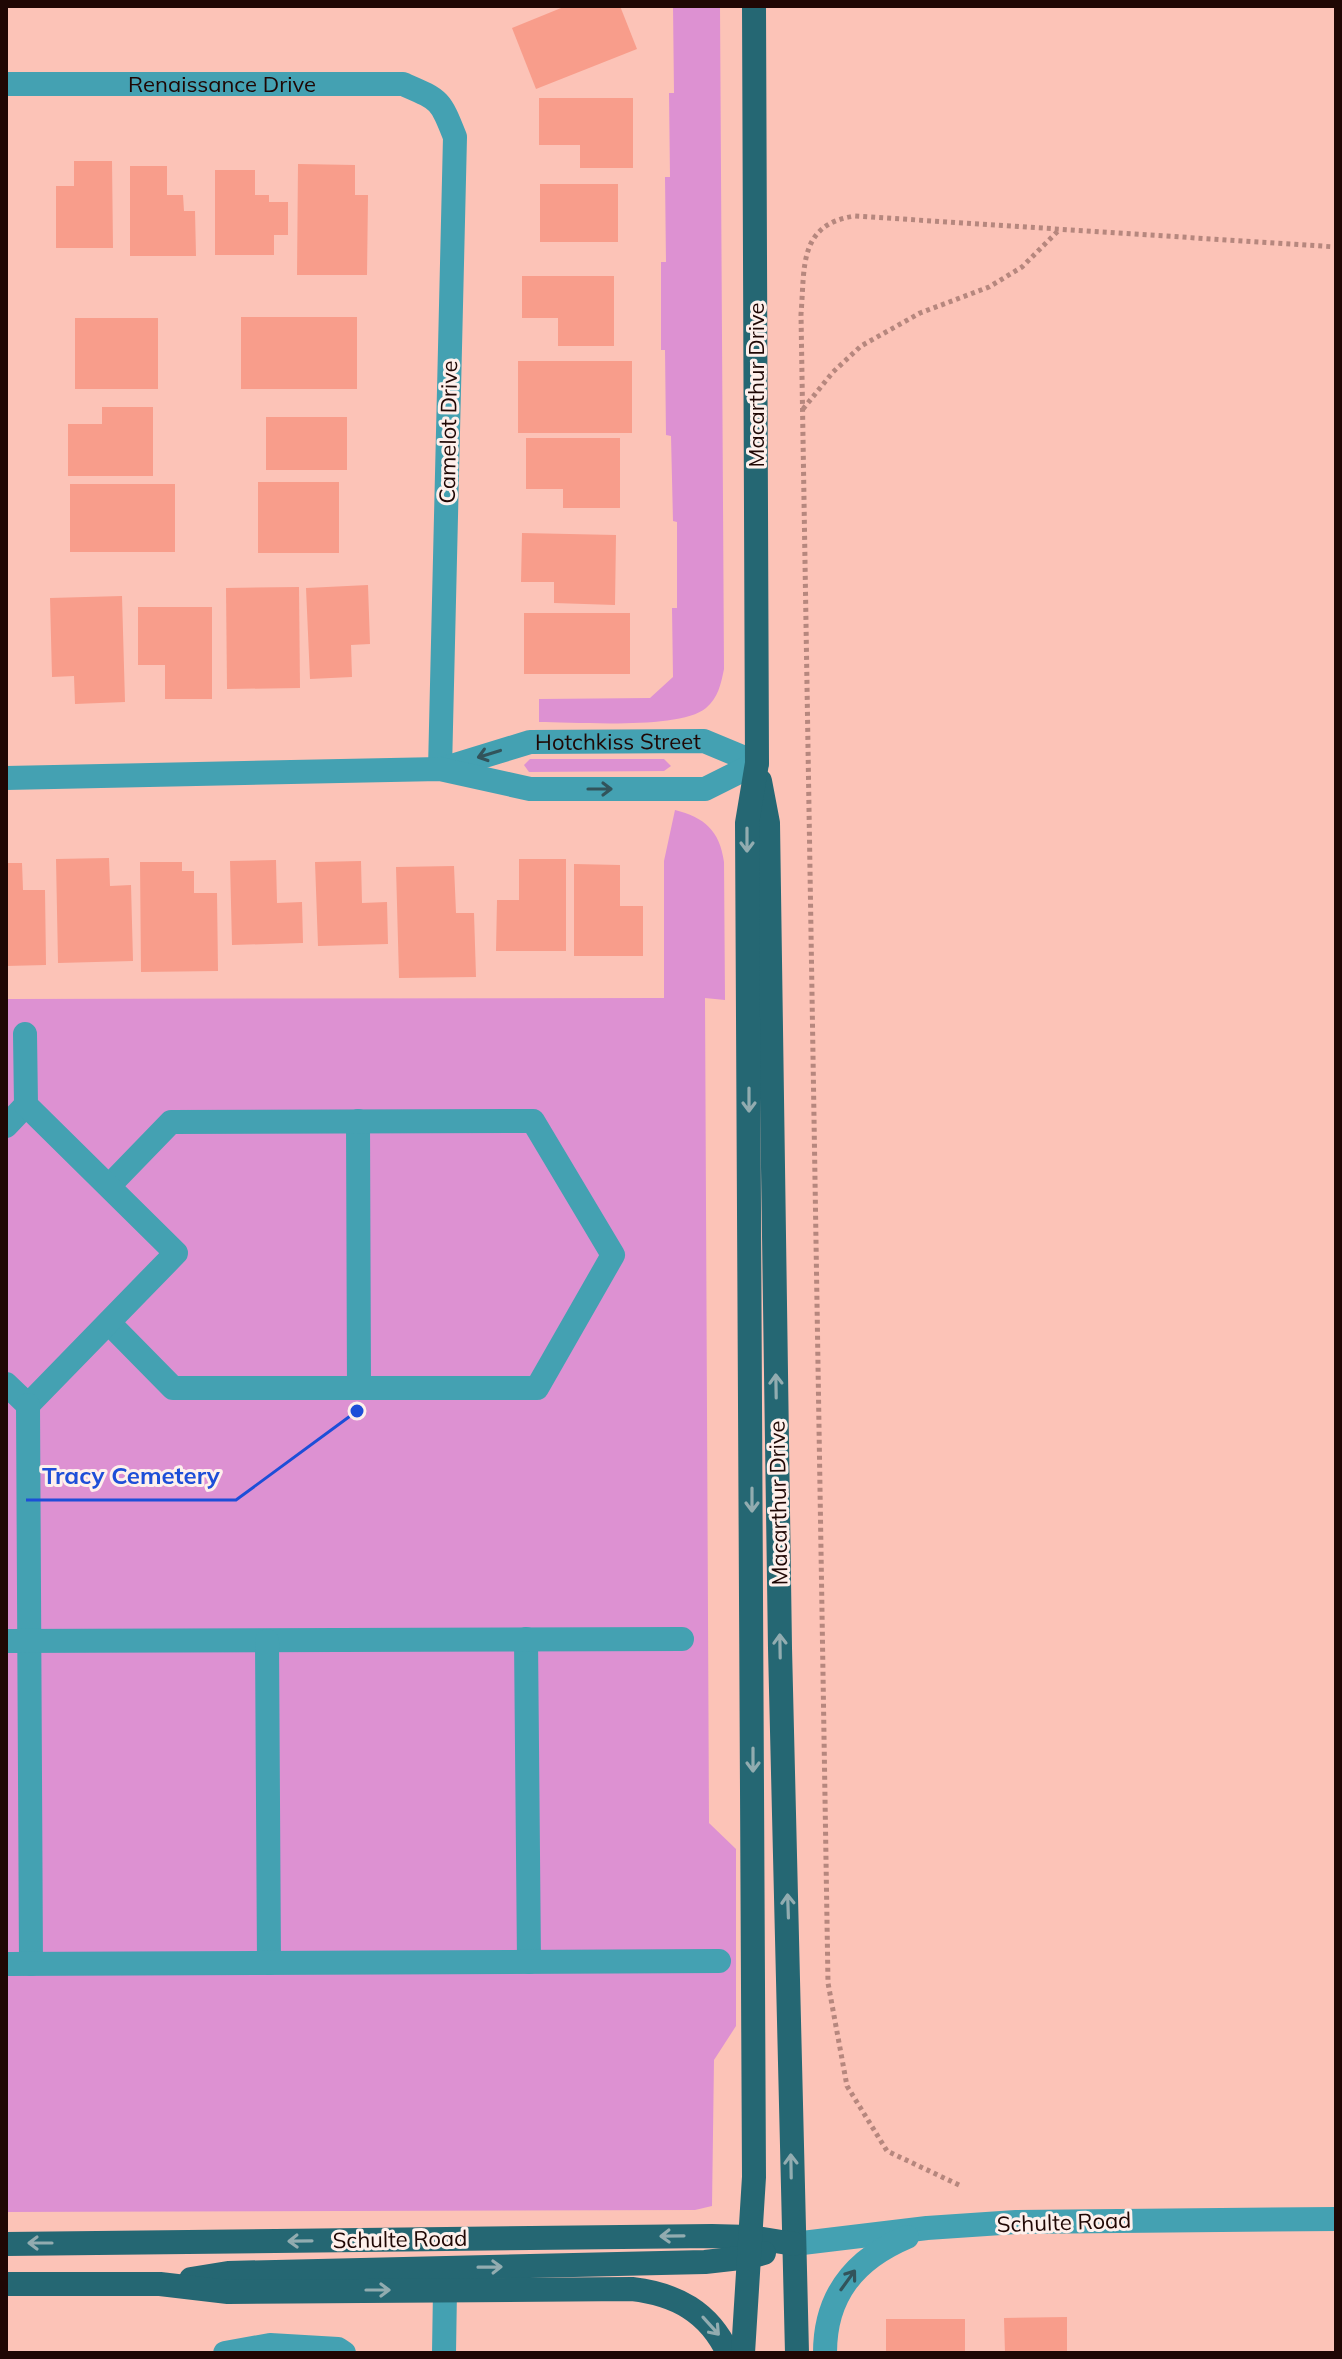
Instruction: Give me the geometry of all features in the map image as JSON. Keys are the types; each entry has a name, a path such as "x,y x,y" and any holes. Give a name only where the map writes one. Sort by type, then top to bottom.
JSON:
{"main road":[{"name":"Macarthur Drive","path":"743,2353 754,2161 747,823 757,763 754,6"},
{"name":"Macarthur Drive","path":"757,763 768,823 780,1648 797,2353"},
{"name":"Schulte Road","path":"6,2244 749,2247 794,2244"},
{"name":"Schulte Road","path":"160,2284 228,2273 705,2262 749,2247"},
{"path":"6,2284 160,2284 228,2292 654,2291 696,2310 719,2335 728,2353"}],"street":[{"name":"Renaissance Drive","path":"6,84 403,84 437,99"},
{"name":"Camelot Drive","path":"437,99 444,108 455,137 440,769"},
{"name":"Hotchkiss Street","path":"440,769 530,742 704,741 757,763"},
{"name":"Hotchkiss Street","path":"6,778 440,769 530,789 705,789 757,763"},
{"path":"6,1126 26,1105 25,1034"},
{"path":"26,1105 176,1253 28,1405 18,1641 31,1964"},
{"path":"358,1121 359,1388"},
{"path":"109,1186 171,1122 533,1121 613,1255 537,1388 173,1388 109,1323"},
{"path":"6,1384 28,1405"},
{"path":"526,1639 529,1962"},
{"path":"18,1641 682,1639"},
{"path":"267,1641 269,1963"},
{"path":"6,1964 719,1961"},
{"name":"Schulte Road","path":"794,2244 927,2228 1078,2220 1336,2219"},
{"path":"825,2353 827,2319 840,2290 858,2266 884,2247 927,2228"},
{"path":"444,2353 445,2290"},
{"path":"225,2353 270,2345 338,2349 344,2353"}],"path":[{"path":"959,2185 887,2151 847,2086 828,1983 802,409 801,314 806,255 815,235 833,219 855,216 1336,247"},
{"path":"802,409 833,372 861,346 920,313 989,287 1022,267 1060,230"}],"shaded area":[{"path":"673,6 720,6 724,669 713,700 693,715 651,722 539,722 539,699 650,698 673,677 672,608 677,608 677,522 673,521 671,436 666,435 665,350 661,350 661,262 666,262 665,177 670,177 669,93 674,93"},
{"path":"530,759 664,759 671,766 664,771 529,772 524,765"},
{"path":"675,810 709,827 719,842 724,862 725,1000 705,998 709,1823 736,1849 736,2026 714,2060 712,2206 695,2210 6,2212 6,999 664,998 664,861"}],"building":[{"path":"566,6 620,6 637,49 536,89 512,28"},
{"path":"539,98 633,98 633,168 580,168 580,145 539,145"},
{"path":"74,161 112,161 113,248 56,248 56,186 74,186"},
{"path":"298,164 355,165 355,195 368,195 367,275 297,275"},
{"path":"130,166 167,166 167,195 183,195 184,211 195,211 196,256 130,256"},
{"path":"215,170 255,170 255,195 269,195 269,202 288,202 288,235 274,235 274,255 215,255"},
{"path":"540,184 618,184 618,242 540,242"},
{"path":"522,276 614,276 614,346 558,346 558,318 522,318"},
{"path":"241,317 357,317 357,389 241,389"},
{"path":"75,318 158,318 158,389 75,389"},
{"path":"518,361 632,361 632,433 518,433"},
{"path":"102,407 153,407 153,476 68,476 68,424 102,424"},
{"path":"266,417 347,417 347,470 266,470"},
{"path":"526,438 620,438 620,508 563,508 563,489 526,489"},
{"path":"258,482 339,482 339,553 258,553"},
{"path":"70,484 175,484 175,552 70,552"},
{"path":"522,533 616,535 615,605 554,603 554,582 521,582"},
{"path":"368,585 370,644 351,645 352,677 310,679 306,588"},
{"path":"299,587 300,688 227,689 226,588"},
{"path":"122,596 125,702 75,704 74,676 52,677 50,598"},
{"path":"138,607 212,607 212,699 165,699 165,665 138,665"},
{"path":"524,613 630,613 630,674 524,674"},
{"path":"109,858 110,886 131,885 133,961 58,963 56,859"},
{"path":"519,859 566,859 566,951 496,951 497,900 519,900"},
{"path":"276,860 277,903 302,902 303,943 232,945 230,861"},
{"path":"361,861 362,903 387,902 388,944 318,946 315,862"},
{"path":"140,862 182,862 182,871 194,871 194,893 217,893 218,971 141,972"},
{"path":"6,863 22,863 23,890 45,890 46,965 6,966"},
{"path":"574,864 620,865 620,906 643,906 643,956 574,956"},
{"path":"454,866 456,913 474,913 476,977 399,978 396,867"},
{"path":"1067,2317 1067,2353 1005,2353 1004,2318"},
{"path":"886,2319 965,2319 965,2353 886,2353"}],"place":[{"name":"Tracy Cemetery","path":"357,1411"}]}
